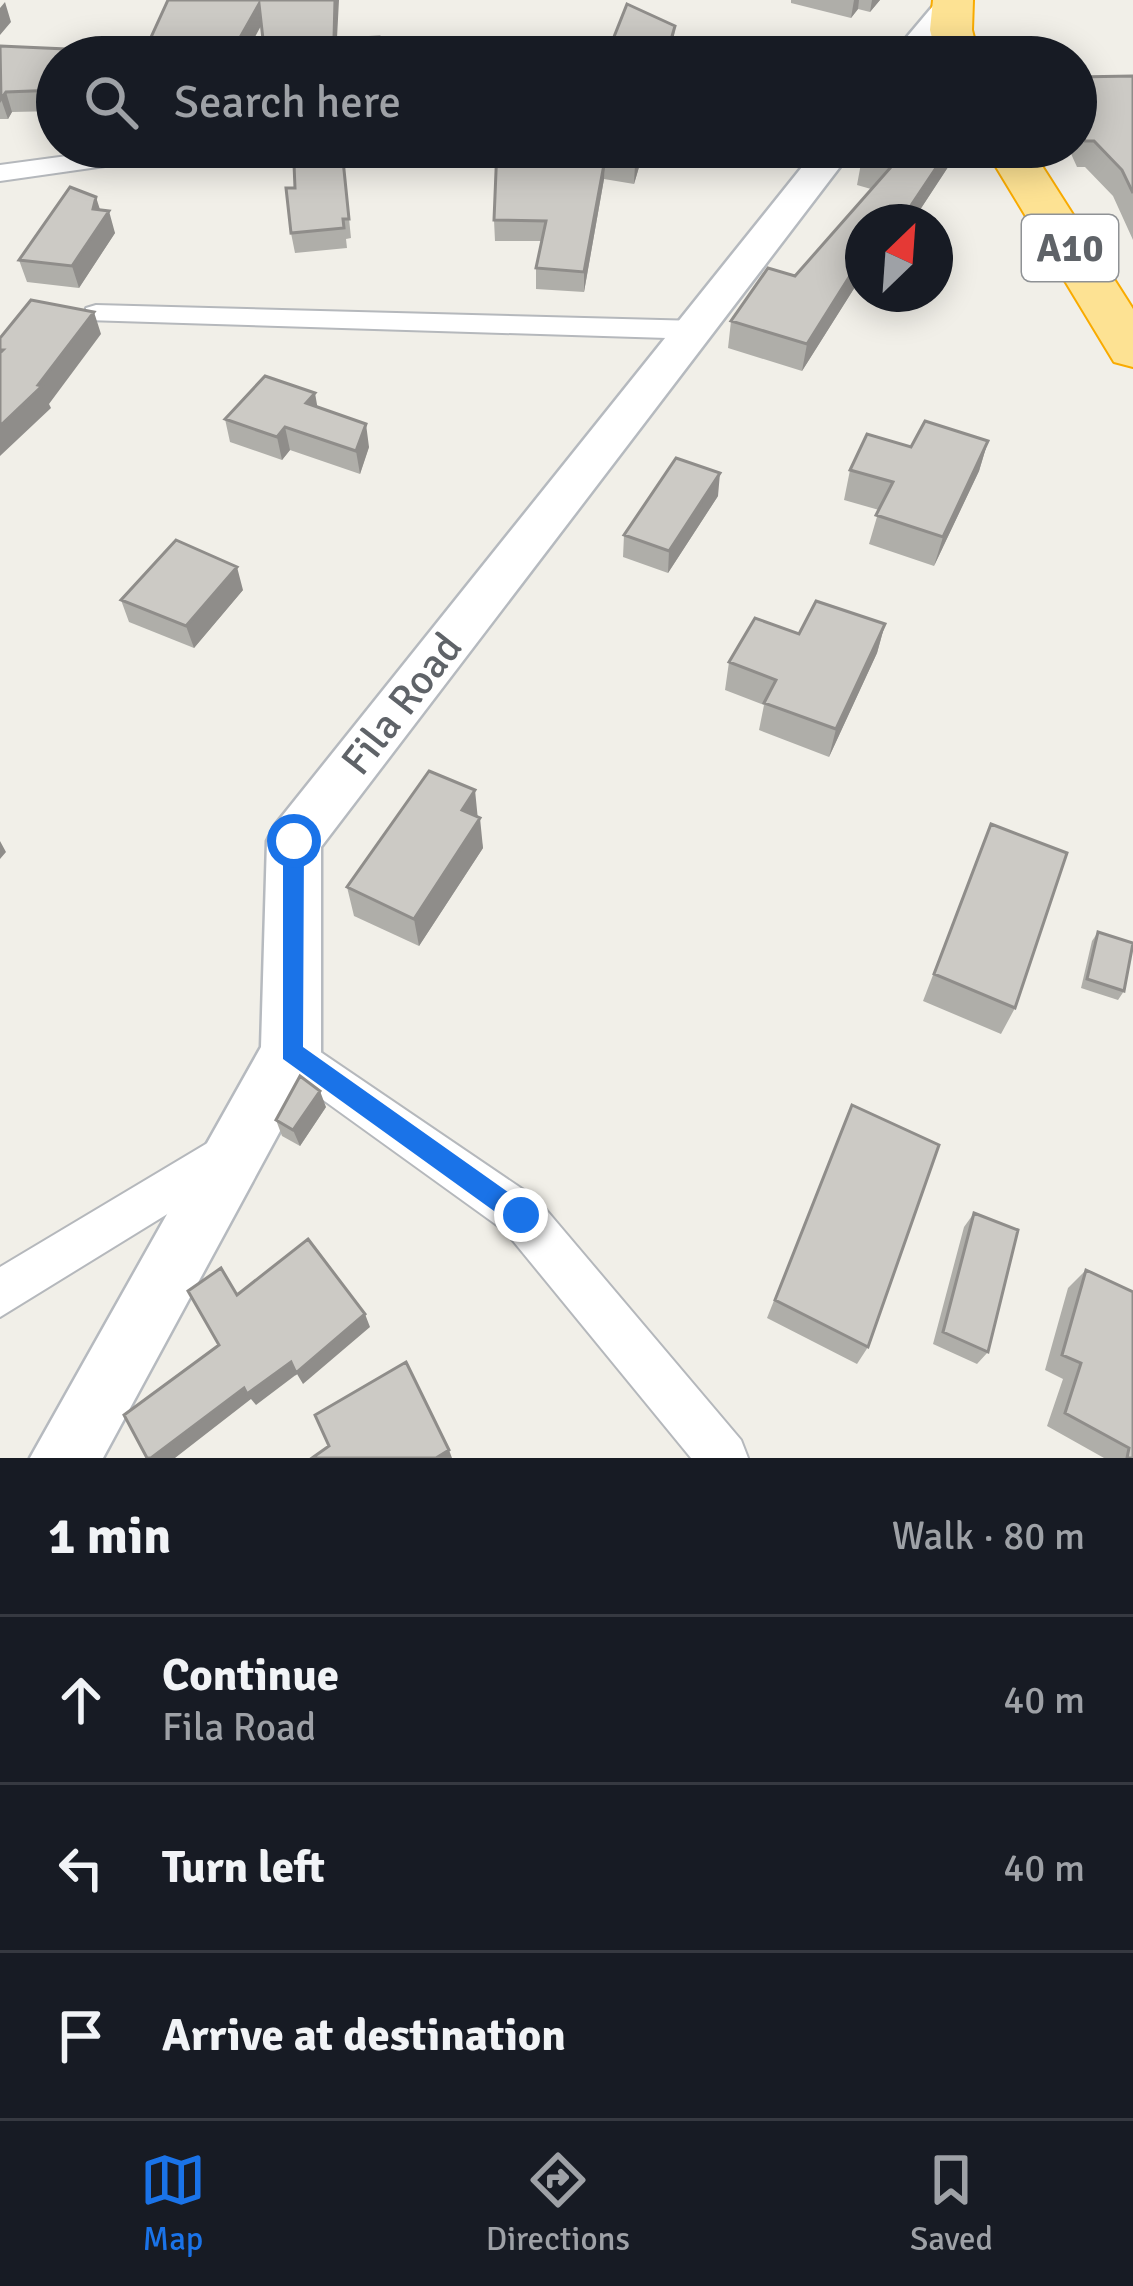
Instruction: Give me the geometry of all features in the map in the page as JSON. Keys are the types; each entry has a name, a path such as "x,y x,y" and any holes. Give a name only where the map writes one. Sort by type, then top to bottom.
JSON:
{"highway":[{"path":"952,3 956,36"},
{"name":"A10","path":"1019,168 1133,350"}],"street":[{"path":"924,36 952,3"},
{"path":"0,173 36,168"},
{"name":"Fila Road","path":"65,1458 291,1052 294,841 699,330 821,168"},
{"path":"96,314 699,330"},
{"path":"291,1052 521,1215 723,1458"},
{"path":"0,1294 242,1143"}],"building":[{"path":"168,0 335,0 334,36 263,36 259,4 241,36 152,36"},
{"path":"627,4 675,26 672,36 614,36"},
{"path":"0,46 36,48 36,91 6,92 1,99"},
{"path":"1133,76 1133,193 1122,170 1097,144 1097,77"},
{"path":"294,168 344,168 349,219 343,219 344,228 291,233 286,188 295,188"},
{"path":"496,168 603,168 584,272 536,268 546,221 494,220"},
{"path":"890,168 936,168 912,204 858,204"},
{"path":"70,187 96,197 93,209 109,211 72,266 19,260"},
{"path":"845,219 845,284 807,344 731,321 768,268 795,276"},
{"path":"31,300 94,312 38,385 42,386 0,426 0,338"},
{"path":"265,376 315,393 306,403 366,424 356,451 285,427 277,437 225,419"},
{"path":"925,421 988,441 943,537 876,515 893,482 850,470 867,434 911,447"},
{"path":"676,458 720,473 669,551 624,535"},
{"path":"176,540 237,567 186,626 121,600"},
{"path":"816,601 885,624 836,729 764,703 776,680 729,662 755,618 799,634"},
{"path":"429,771 475,790 462,810 480,818 414,919 347,887"},
{"path":"991,824 1067,853 1015,1008 934,974"},
{"path":"1098,932 1133,943 1124,991 1087,979"},
{"path":"300,1076 320,1091 293,1130 276,1120"},
{"path":"852,1105 939,1145 868,1347 775,1300"},
{"path":"974,1213 1018,1230 988,1352 943,1332"},
{"path":"308,1239 365,1314 296,1373 291,1362 247,1394 244,1388 147,1458 124,1415 219,1345 188,1291 221,1268 237,1295"},
{"path":"1086,1270 1133,1292 1133,1458 1127,1458 1129,1448 1065,1413 1081,1363 1062,1355"},
{"path":"406,1362 449,1450 436,1458 312,1458 329,1446 315,1415"}],"route":[{"path":"294,841 291,1052 521,1215"}]}
